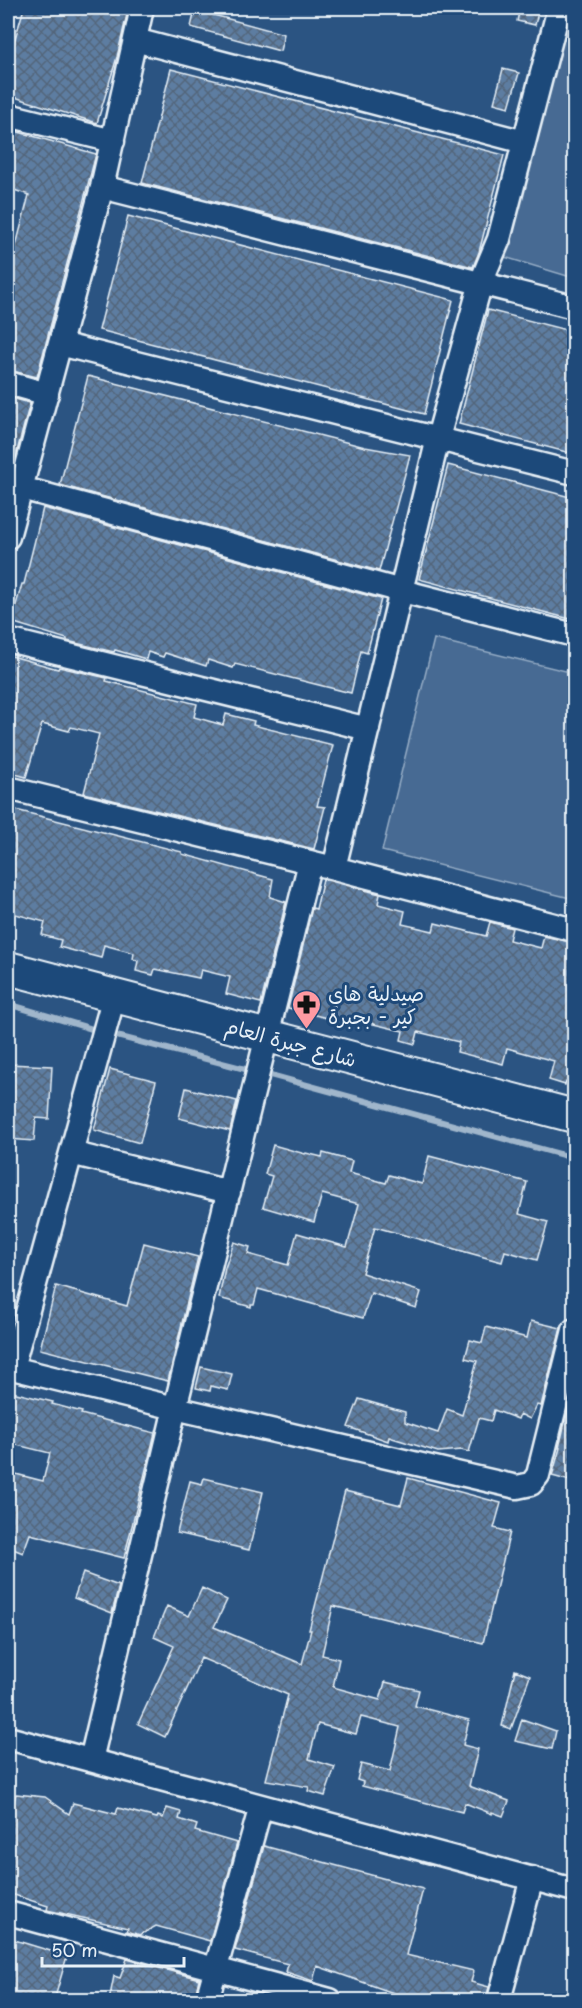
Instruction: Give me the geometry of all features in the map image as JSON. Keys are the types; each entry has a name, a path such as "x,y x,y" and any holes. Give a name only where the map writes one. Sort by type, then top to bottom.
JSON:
{"main road":[{"name":"شارع جبرة العام","path":"8,968 574,1116"}],"street":[{"path":"9,527 102,187 142,8"},
{"path":"334,868 438,438 481,282 499,239 524,142 562,20"},
{"path":"135,40 524,142"},
{"path":"8,115 113,141"},
{"path":"102,187 574,307"},
{"path":"60,344 574,473"},
{"path":"8,383 47,394"},
{"path":"21,488 574,635"},
{"path":"8,640 368,729"},
{"path":"8,788 574,930"},
{"path":"91,1760 310,862"},
{"path":"114,996 10,1368 517,1487 531,1484 538,1475 574,1330"},
{"path":"71,1154 229,1192"},
{"path":"8,1738 574,1890"},
{"path":"207,2001 261,1806"},
{"path":"499,2001 532,1878"},
{"path":"8,1913 330,2001"}],"shaded area":[{"path":"559,34 574,37 574,278 501,256"},
{"path":"434,639 574,673 574,899 382,851"}],"building":[{"path":"24,8 118,8 128,10 117,57 97,123 8,95 8,62"},
{"path":"520,8 539,8 535,25 517,21"},
{"path":"195,10 284,34 280,51 191,27"},
{"path":"171,69 504,155 473,267 142,183"},
{"path":"503,69 519,73 509,107 494,103"},
{"path":"8,129 96,154 37,377 8,370 8,277 29,195 8,188"},
{"path":"128,216 453,300 424,414 99,330"},
{"path":"488,310 574,332 574,454 459,424"},
{"path":"88,376 365,447 410,455 379,571 60,485"},
{"path":"8,397 30,403 8,485"},
{"path":"448,465 574,498 574,620 419,579"},
{"path":"43,508 381,599 367,653 361,651 351,693 235,664 233,668 208,660 206,666 165,653 163,657 148,652 146,659 115,650 114,652 67,641 67,639 11,622 22,584 24,584"},
{"path":"8,655 58,669 59,667 107,678 106,681 197,704 194,717 223,725 226,714 254,721 253,725 333,745 317,806 325,807 314,849 84,793 99,734 71,727 69,731 42,724 26,777 8,772"},
{"path":"8,808 182,852 182,854 273,879 270,897 286,902 261,1003 226,994 230,977 201,970 199,978 155,969 153,975 136,971 138,961 133,959 134,953 104,945 101,958 59,947 61,940 42,935 45,922 8,912"},
{"path":"323,879 380,894 378,904 405,911 402,924 433,931 435,923 486,936 490,922 512,928 509,940 541,948 544,936 574,943 574,1084 566,1082 565,1085 549,1080 554,1061 507,1048 503,1064 457,1052 459,1042 418,1032 415,1044 401,1040 403,1031 348,1018 346,1023 288,1008 312,908 316,909"},
{"path":"8,1064 52,1066 49,1119 36,1118 34,1141 8,1139"},
{"path":"110,1069 156,1081 140,1143 94,1130"},
{"path":"186,1088 237,1101 230,1131 179,1118"},
{"path":"273,1145 305,1154 322,1157 323,1153 352,1161 349,1173 386,1183 389,1175 422,1184 429,1156 527,1182 519,1214 548,1222 537,1260 505,1251 502,1262 375,1227 362,1273 421,1292 416,1308 371,1293 363,1318 258,1289 254,1305 251,1307 219,1298 225,1268 234,1242 250,1247 248,1254 288,1265 297,1233 347,1247 359,1204 322,1194 314,1222 263,1207 272,1176 265,1174"},
{"path":"144,1243 198,1257 168,1381 40,1349 56,1286 127,1306"},
{"path":"531,1321 561,1328 541,1406 537,1405 530,1419 520,1414 518,1419 494,1410 491,1421 479,1418 469,1452 461,1450 438,1452 389,1437 388,1441 348,1427 359,1399 405,1412 405,1422 438,1433 447,1409 462,1415 477,1361 465,1358 470,1340 482,1343 486,1327 527,1338"},
{"path":"201,1367 232,1374 228,1390 211,1386 210,1391 196,1388"},
{"path":"574,1384 574,1482 552,1476"},
{"path":"8,1391 53,1402 52,1404 82,1412 81,1414 155,1433 124,1558 30,1534 23,1553 8,1547 8,1472 43,1481 50,1453 8,1443"},
{"path":"204,1478 263,1492 249,1550 177,1533 190,1481 202,1484"},
{"path":"408,1478 501,1503 494,1528 510,1532 483,1643 333,1606 322,1655 339,1659 333,1687 380,1700 385,1682 419,1690 415,1706 469,1720 463,1745 478,1749 469,1786 509,1801 503,1816 465,1803 462,1812 362,1786 363,1782 357,1780 361,1764 390,1771 400,1727 361,1717 356,1734 318,1724 309,1759 335,1767 325,1796 308,1791 309,1787 266,1780 288,1695 201,1658 165,1737 138,1724 174,1646 154,1637 167,1606 189,1616 202,1588 227,1600 214,1627 302,1664 345,1491 401,1505"},
{"path":"83,1573 119,1586 112,1613 74,1598"},
{"path":"515,1670 530,1676 511,1729 502,1726"},
{"path":"522,1719 556,1731 552,1749 515,1741"},
{"path":"16,1794 45,1797 69,1814 73,1803 116,1814 118,1808 157,1818 158,1816 163,1818 167,1808 181,1812 179,1819 197,1825 195,1831 237,1843 210,1941 156,1926 140,1935 127,1931 128,1928 47,1910 48,1906 8,1893 8,1816"},
{"path":"264,1846 423,1889 406,1955 474,1971 471,1982 489,1987 486,2001 401,2001 402,1996 317,1966 313,1981 286,1972 288,1964 235,1950"},
{"path":"8,1938 67,1956 54,2001 8,2001"},
{"path":"127,1959 199,1979 194,2001 109,2001 114,1976 120,1978"}],"waterway":[{"path":"8,1004 99,1031"},
{"path":"109,1034 253,1071"},
{"path":"263,1073 574,1158"}],"place":[{"name":"صيدلية هاي كير - بجبرة","path":"307,1030"}]}
